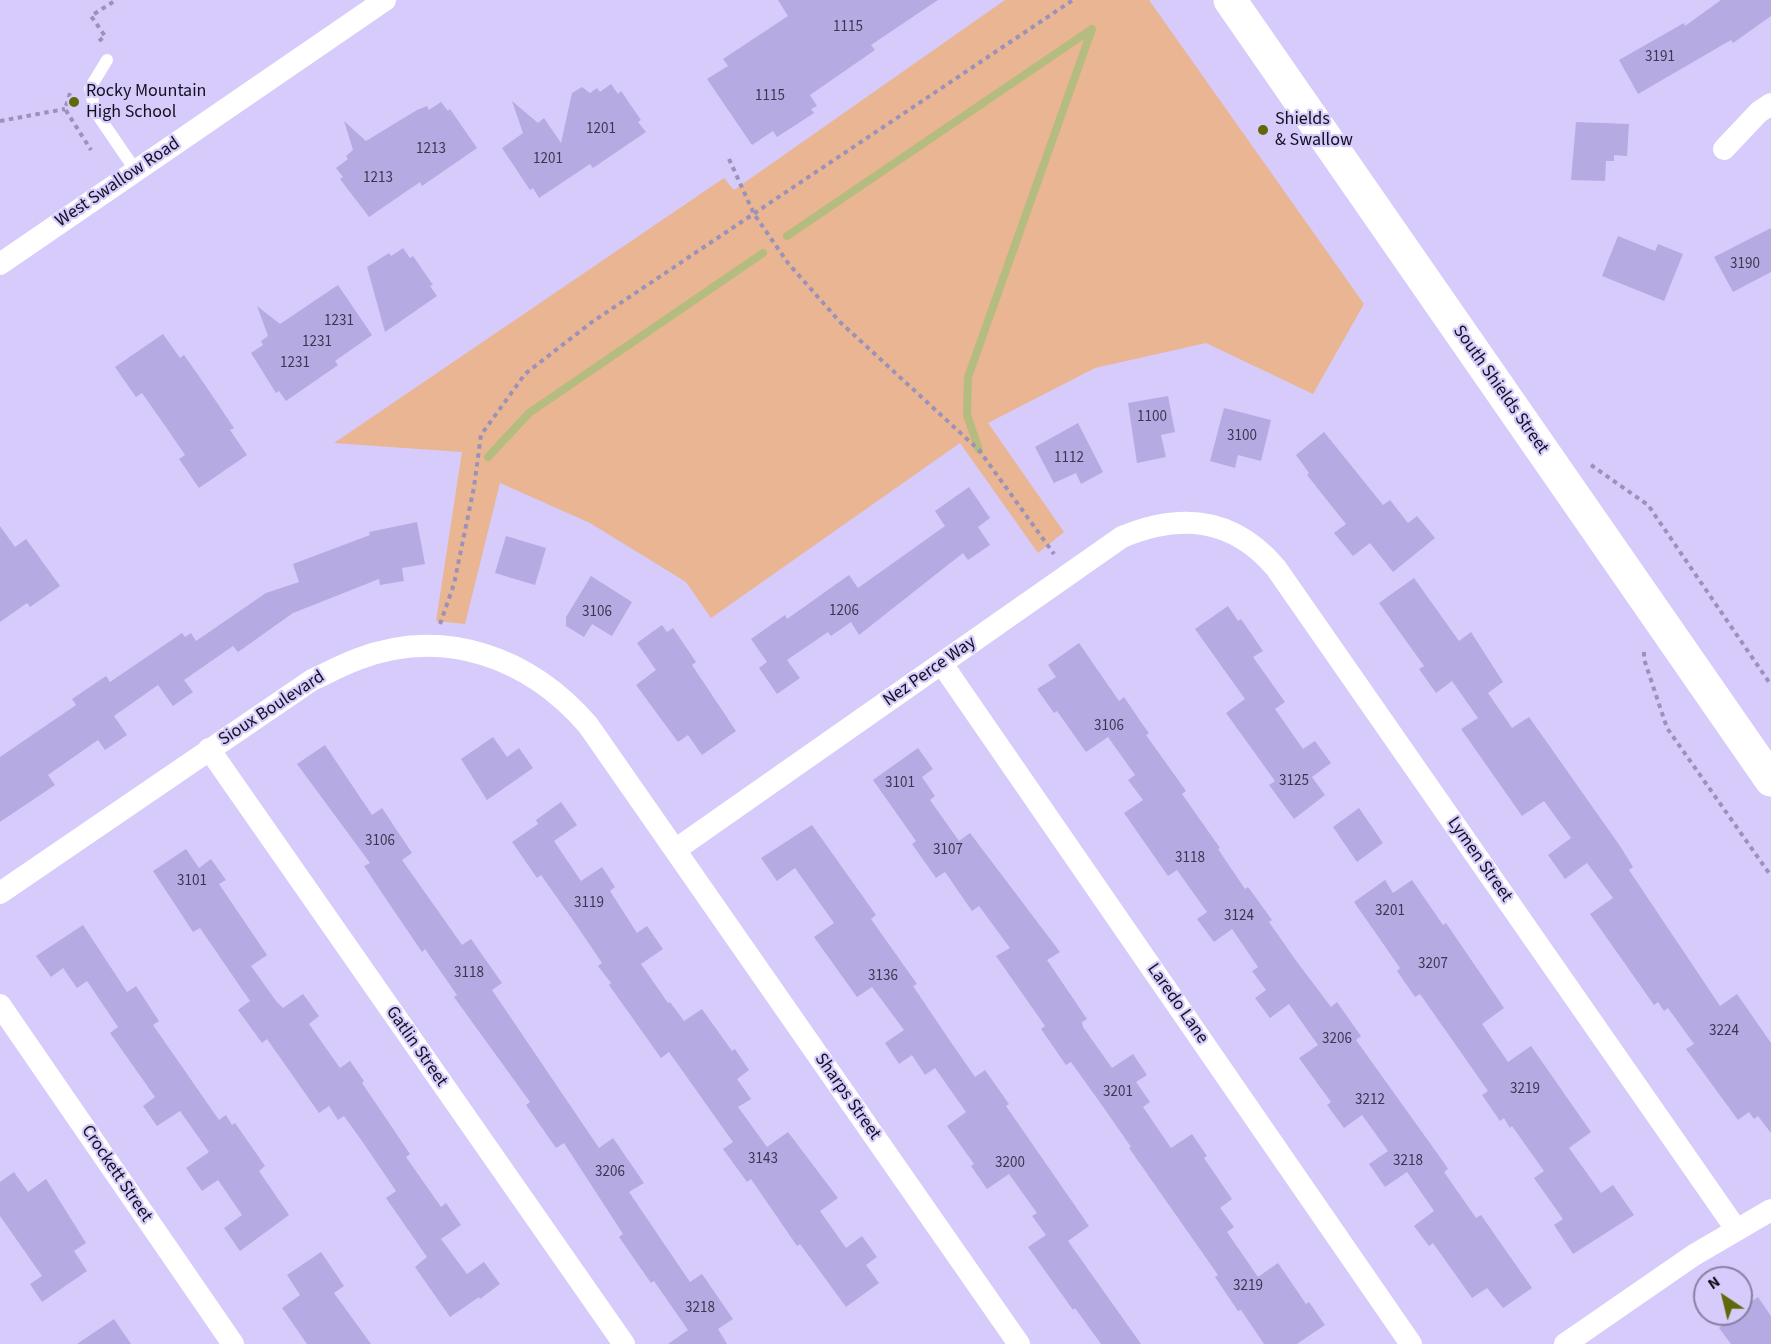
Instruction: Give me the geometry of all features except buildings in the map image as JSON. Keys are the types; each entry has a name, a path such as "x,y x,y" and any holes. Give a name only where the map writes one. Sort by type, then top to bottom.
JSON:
{"main road":[{"name":"South Shields Street","path":"1230,0 1771,780"}],"street":[{"name":"West Swallow Road","path":"0,264 384,0"},
{"path":"1724,149 1759,112 1771,104"},
{"name":"Nez Perce Way","path":"675,850 1122,537 1151,525 1196,522"},
{"name":"Lymen Street","path":"1196,522 1243,539 1276,568 1736,1229"},
{"name":"Sioux Boulevard","path":"0,893 312,680 360,658 397,650 431,647 459,649 491,656 516,666 545,683 588,725 675,850"},
{"name":"Laredo Lane","path":"942,664 1411,1344"},
{"name":"Gatlin Street","path":"209,749 624,1344"},
{"name":"Sharps Street","path":"675,850 1019,1344"},
{"name":"Crockett Street","path":"0,1005 233,1344"},
{"path":"1565,1344 1736,1229 1771,1210"}],"lane":[{"path":"107,60 90,88 95,111 136,171"}],"path":[{"path":"431,647 454,584 474,487 481,435 525,374 592,322 1073,0"},
{"path":"0,121 65,109"},
{"path":"729,159 754,214 788,263 840,321 979,450 1068,574"},
{"path":"1648,505 1771,685"},
{"path":"1645,648 1644,659 1667,728 1771,876"}],"shaded area":[{"path":"1005,0 1149,0 1364,304 1313,394 1206,343 1095,368 988,423 1064,532 1038,553 960,443 711,618 686,582 590,523 500,483 465,624 436,621 462,452 334,443 724,178 734,190"}],"waterway":[{"path":"787,236 1092,29 968,377 967,415 979,450"},
{"path":"488,457 529,413 763,253"}],"place":[{"name":"Rocky Mountain High School","path":"74,102"},
{"name":"Shields & Swallow","path":"1263,130"}]}
